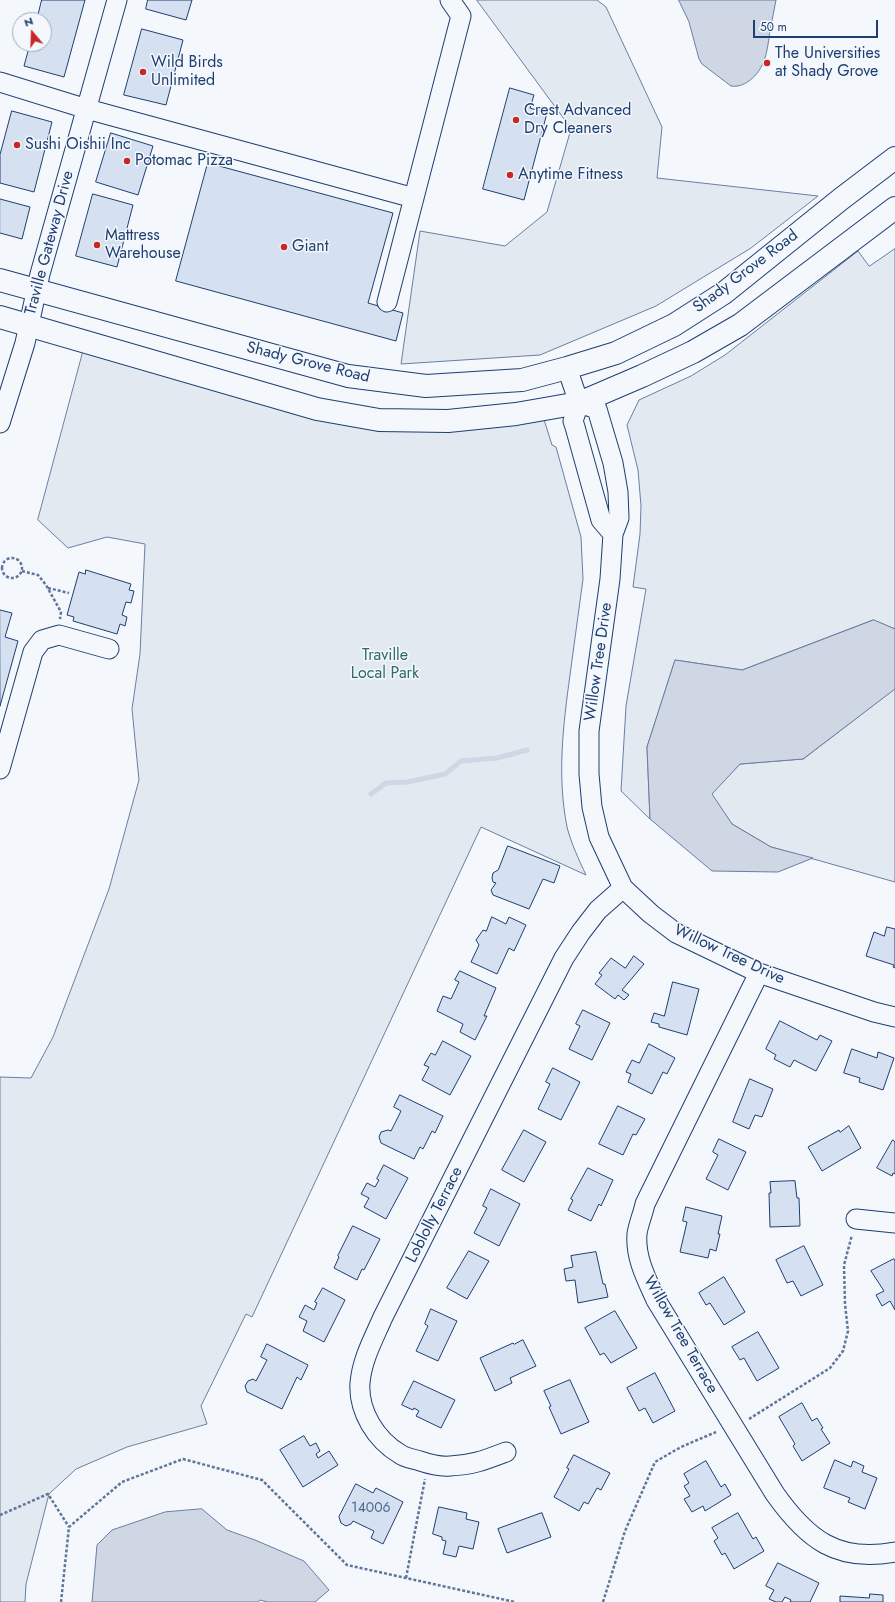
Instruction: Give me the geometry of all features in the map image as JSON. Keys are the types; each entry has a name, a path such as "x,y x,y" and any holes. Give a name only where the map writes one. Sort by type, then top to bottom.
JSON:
{"main road":[{"name":"Shady Grove Road","path":"0,280 348,376 426,386 522,380 616,353 674,325 718,297 895,158"},
{"path":"0,317 317,409 379,420 448,421 516,414 579,403 681,358 740,325 895,208"}],"street":[{"name":"Traville Gateway Drive","path":"0,423 25,343 36,291 117,0"},
{"path":"388,302 460,16 450,0"},
{"path":"0,82 87,109 414,198"},
{"path":"567,368 579,403 573,421 601,520 613,534"},
{"name":"Willow Tree Drive","path":"579,403 597,409 613,462 618,492 619,518 613,534 610,579 589,731 589,774 592,807 599,837 623,888 651,914 676,933 759,973 874,1012 895,1017"},
{"path":"0,769 33,652 42,640 59,635 109,649"},
{"name":"Loblolly Terrace","path":"506,1452 475,1464 448,1466 428,1463 400,1455 382,1441 367,1419 362,1404 360,1383 366,1355 387,1310 564,958 598,910 623,888"},
{"name":"Willow Tree Terrace","path":"759,973 645,1204 637,1234 639,1256 644,1274 656,1300 776,1494 790,1514 806,1532 822,1543 843,1551 860,1555 895,1552"},
{"path":"856,1219 895,1223"}],"path":[{"path":"10,558 15,558 22,564 22,571 18,577 9,578 2,573 1,565 10,558"},
{"path":"22,571 38,574 48,587 61,612 59,635"},
{"path":"48,587 69,593"},
{"path":"69,1527 122,1482 183,1459 262,1480 347,1566 515,1602"},
{"path":"406,1578 428,1463"},
{"path":"0,1515 48,1494 69,1527 61,1602"}],"green space":[{"path":"477,0 597,0 606,7 662,127 657,178 818,196 751,248 656,306 540,355 401,364 420,231 505,246 547,212 571,129"},
{"path":"895,249 895,629 873,620 742,670 675,660 647,747 650,819 621,791 626,706 646,589 633,587 640,534 641,506 638,470 627,425 639,400 691,376 725,355 858,251 869,266"},
{"name":"Traville Local Park","path":"86,341 379,420 541,410 552,445 556,447 581,537 583,579 563,732 562,789 567,827 586,875 481,827 252,1317 246,1314 201,1406 207,1424 127,1447 76,1469 49,1494 26,1584 25,1602 0,1602 0,1077 31,1078 53,1037 109,889 139,780 132,709 140,654 145,544 107,537 68,548 38,520"},
{"path":"895,689 895,882 771,847 732,824 711,794 740,764 803,759"}],"shaded area":[{"path":"679,0 776,0 765,59 755,76 743,85 731,86 702,64 699,59 689,22"},
{"path":"874,620 895,629 895,689 803,759 740,764 712,794 732,824 771,847 813,858 778,872 712,871 650,819 647,747 675,660 742,670"},
{"path":"202,1509 227,1530 304,1561 329,1590 315,1602 268,1602 260,1600 258,1602 92,1602 97,1545 112,1530 165,1512"}],"building":[{"path":"42,0 85,0 64,77 24,66 28,52 52,52 52,12 39,12"},
{"path":"148,0 192,0 186,20 146,9"},
{"path":"142,29 183,40 166,105 124,95"},
{"path":"510,88 534,95 530,108 547,113 524,200 483,189"},
{"path":"12,111 52,122 34,192 0,183 0,155"},
{"path":"111,133 153,146 138,195 96,182"},
{"name":"Giant","path":"208,163 393,213 368,303 403,313 396,341 176,281"},
{"path":"93,194 133,205 117,267 76,256"},
{"path":"0,199 30,207 22,239 0,233"},
{"path":"86,570 131,584 129,590 134,591 131,603 126,602 122,615 127,617 125,626 120,624 117,634 73,621 74,617 67,615 79,572 85,574"},
{"path":"0,610 12,613 5,637 18,641 0,706"},
{"path":"508,846 560,866 554,883 543,879 529,909 493,895 491,890 496,883 493,882 493,873 498,870"},
{"path":"492,917 506,924 509,917 526,925 514,951 509,948 497,974 471,962 479,945 476,940 483,930 486,931"},
{"path":"887,927 895,929 895,968 893,967 894,965 866,956 874,932 884,936"},
{"path":"634,956 644,964 622,990 629,995 624,1000 618,995 615,999 595,984 602,975 599,973 611,958 625,968"},
{"path":"460,971 496,988 484,1016 487,1016 475,1040 460,1032 463,1024 437,1011 443,996 451,999 459,982 455,980"},
{"path":"673,982 699,989 687,1035 659,1027 659,1024 651,1022 654,1013 664,1016"},
{"path":"583,1010 610,1023 592,1060 569,1049 580,1026 576,1024"},
{"path":"780,1021 817,1040 820,1035 832,1041 816,1071 794,1060 790,1067 774,1059 776,1055 766,1049"},
{"path":"443,1041 471,1056 450,1095 422,1080 429,1067 424,1065 431,1053 435,1055"},
{"path":"649,1044 675,1058 667,1074 663,1072 652,1094 628,1082 631,1074 626,1072 632,1060 639,1063"},
{"path":"852,1049 877,1058 878,1052 894,1058 883,1090 859,1082 860,1078 844,1073"},
{"path":"553,1068 580,1082 561,1120 538,1109 550,1084 546,1082"},
{"path":"750,1079 773,1089 762,1117 755,1115 749,1129 733,1122"},
{"path":"400,1095 443,1116 435,1133 432,1131 423,1149 420,1147 414,1159 381,1143 379,1137 381,1132 388,1130 391,1131 401,1111 394,1107"},
{"path":"618,1106 645,1119 636,1135 633,1134 623,1155 599,1144"},
{"path":"849,1126 861,1148 822,1171 808,1147 839,1130 840,1132"},
{"path":"524,1130 546,1142 524,1182 502,1170"},
{"path":"719,1139 746,1152 728,1190 706,1179 718,1155 713,1152"},
{"path":"893,1140 895,1142 895,1174 893,1173 892,1176 877,1168"},
{"path":"384,1165 408,1178 386,1219 364,1207 369,1198 361,1194 367,1183 375,1187"},
{"path":"588,1168 613,1180 601,1206 599,1204 591,1221 568,1210 573,1200 571,1199"},
{"path":"795,1181 797,1198 799,1198 800,1226 770,1227 770,1182"},
{"path":"491,1189 520,1204 499,1246 474,1233 487,1208 483,1206"},
{"path":"686,1207 722,1216 716,1251 710,1249 708,1258 680,1252 687,1222 683,1221"},
{"path":"353,1226 380,1239 364,1270 362,1269 357,1280 334,1268 339,1257 338,1256"},
{"path":"804,1246 823,1285 801,1296 793,1281 787,1283 776,1260"},
{"path":"469,1251 489,1261 467,1299 447,1288"},
{"path":"596,1252 603,1284 605,1284 608,1297 578,1303 575,1280 566,1281 564,1269 573,1267 571,1256"},
{"path":"894,1259 895,1310 890,1301 882,1306 876,1295 884,1291 871,1271"},
{"path":"724,1277 745,1312 724,1325 710,1303 706,1305 699,1293"},
{"path":"323,1288 345,1300 324,1342 303,1331 307,1321 299,1317 305,1305 314,1310 317,1303 315,1302"},
{"path":"431,1309 457,1321 438,1361 416,1351 428,1326 425,1324"},
{"path":"615,1311 637,1348 611,1363 604,1353 600,1355 585,1328"},
{"path":"758,1332 779,1368 757,1381 744,1358 740,1360 732,1347"},
{"path":"523,1340 536,1366 510,1378 512,1383 495,1391 480,1358"},
{"path":"267,1344 308,1365 301,1380 297,1377 282,1409 247,1392 245,1386 248,1381 253,1379 256,1381 267,1360 261,1357"},
{"path":"655,1373 675,1411 653,1423 645,1408 639,1411 627,1388"},
{"path":"570,1380 589,1422 561,1434 549,1407 551,1406 544,1391"},
{"path":"414,1381 455,1400 441,1428 416,1416 419,1411 414,1408 413,1410 402,1405"},
{"path":"802,1403 812,1421 817,1418 823,1428 821,1429 830,1443 802,1461 793,1446 795,1444 779,1417"},
{"path":"304,1436 310,1446 316,1443 320,1451 316,1454 318,1458 329,1451 338,1465 303,1487 280,1450"},
{"path":"574,1455 610,1473 601,1490 597,1488 588,1504 584,1502 579,1511 554,1497 569,1469 567,1468"},
{"path":"835,1460 851,1467 853,1461 864,1466 862,1472 877,1478 865,1509 848,1502 850,1498 824,1488"},
{"path":"706,1461 721,1487 725,1484 731,1495 705,1511 703,1506 692,1512 684,1499 690,1496 684,1486 689,1483 684,1474"},
{"path":"356,1484 373,1493 376,1488 403,1502 383,1544 371,1538 374,1531 353,1521 351,1524 346,1526 341,1523 339,1517"},
{"path":"439,1507 467,1513 466,1519 479,1522 473,1549 459,1546 456,1557 443,1554 446,1541 442,1540 442,1537 433,1534"},
{"path":"542,1513 551,1537 507,1553 498,1529"},
{"path":"738,1513 753,1539 756,1537 764,1551 734,1569 725,1553 722,1555 714,1541 718,1538 712,1528"},
{"path":"778,1563 819,1583 810,1602 790,1602 791,1600 785,1597 782,1602 776,1602 769,1599 774,1590 766,1586"},
{"path":"870,1594 883,1595 883,1602 840,1602 840,1596 869,1598"}],"waterway":[{"path":"371,794 386,783 408,782 445,774 461,761 497,758 527,750"}],"place":[{"name":"The Universities at Shady Grove","path":"767,63"},
{"name":"Wild Birds Unlimited","path":"143,72"},
{"name":"Crest Advanced Dry Cleaners","path":"516,120"},
{"name":"Sushi Oishii Inc","path":"17,145"},
{"name":"Potomac Pizza","path":"127,161"},
{"name":"Anytime Fitness","path":"510,175"},
{"name":"Mattress Warehouse","path":"97,245"},
{"name":"Giant","path":"284,247"}]}
